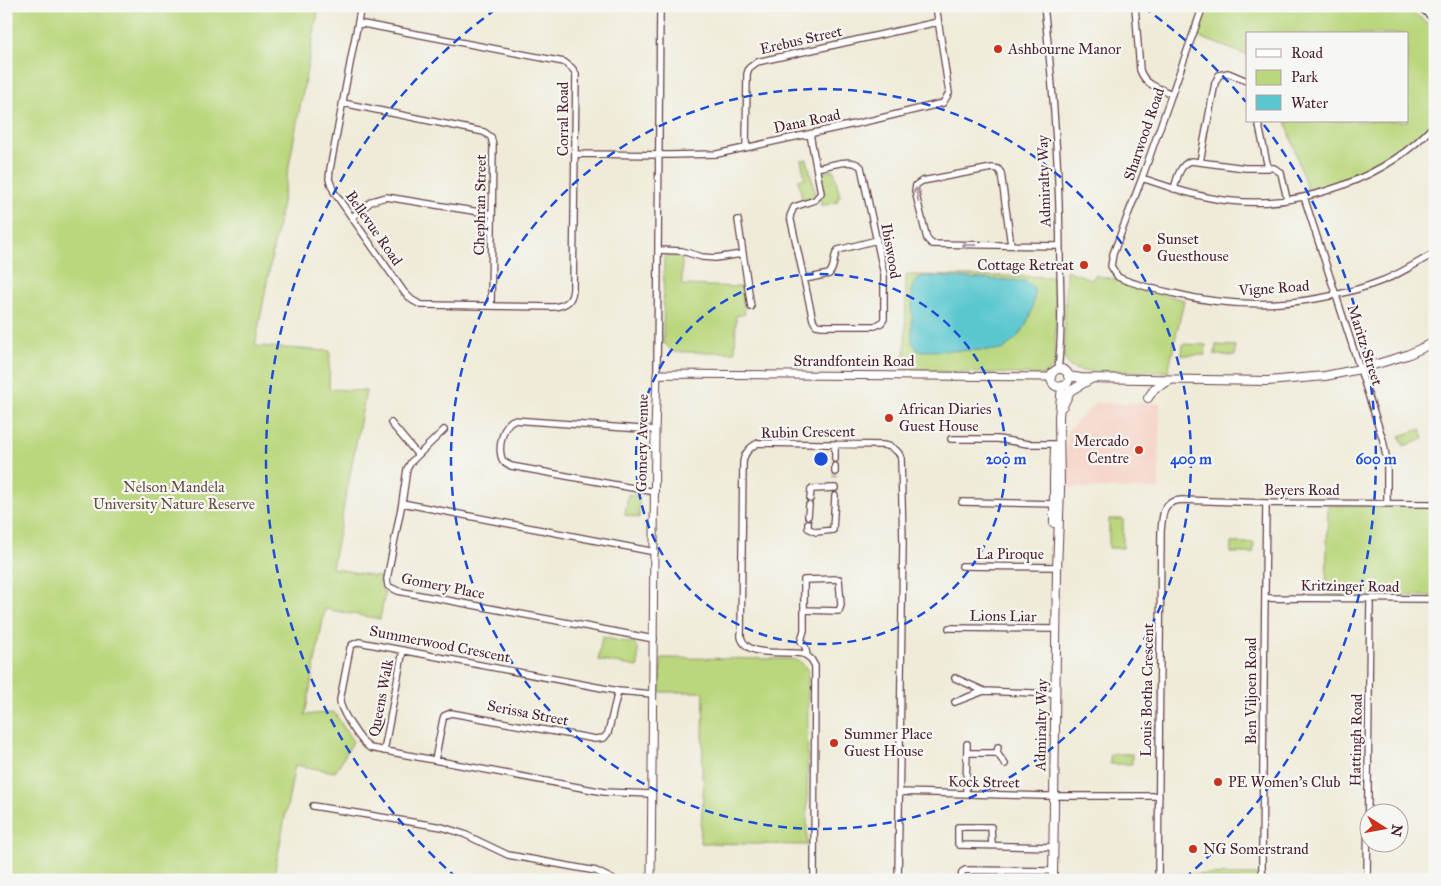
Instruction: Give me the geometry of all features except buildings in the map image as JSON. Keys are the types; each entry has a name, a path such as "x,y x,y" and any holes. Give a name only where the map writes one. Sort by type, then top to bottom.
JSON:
{"main road":[{"path":"1062,378 1054,372 1051,376 1053,383 1062,378 1268,381 1326,376 1360,369 1407,354 1435,342"},
{"name":"Admiralty Way","path":"1053,876 1056,694 1056,504 1062,378"},
{"name":"Admiralty Way","path":"1058,444 1062,378"},
{"path":"1059,417 1070,391 1093,378"},
{"path":"1148,398 1155,388 1175,379"}],"street":[{"name":"Bellevue Road","path":"361,6 329,179 334,192 404,292 421,305 554,307 565,305 570,300"},
{"name":"Gomery Avenue","path":"651,880 660,6"},
{"name":"Dana Road","path":"575,154 717,154 942,103 949,93 936,6"},
{"name":"Admiralty Way","path":"1044,6 1055,112 1060,189 1060,356 1062,378"},
{"path":"1135,6 1142,77 1150,85 1172,94"},
{"path":"1188,6 1202,9"},
{"path":"1419,6 1435,20"},
{"name":"Sharwood Road","path":"1113,270 1111,266 1113,254 1202,9"},
{"name":"Erebus Street","path":"746,147 747,74 749,68 757,62 938,22"},
{"name":"Corral Road","path":"358,23 567,63 572,68 576,74 573,289 570,300"},
{"path":"1200,162 1214,83 1219,75 1228,73 1246,81"},
{"name":"Chephran Street","path":"343,104 489,134 493,145 491,306"},
{"path":"1258,122 1268,168"},
{"path":"1142,178 1174,189 1234,202 1304,197 1342,186 1372,173 1422,138 1435,124"},
{"name":"Ibiswood","path":"810,134 821,189 820,195 816,200 794,207 790,216 812,316 816,324 879,325 884,319 885,283 860,165 848,162 817,168"},
{"path":"1174,189 1184,164 1191,161 1245,168 1274,168 1281,173 1287,199"},
{"path":"1011,245 1001,173 998,169 992,168 922,181 916,185 915,191 929,242 936,245 1060,246"},
{"path":"352,217 372,201 386,197 492,214"},
{"name":"Maritz Street","path":"1304,197 1386,451 1387,503"},
{"path":"738,220 751,307"},
{"path":"805,279 830,274 835,254 838,250 877,240"},
{"path":"658,250 676,250 702,257 715,258 742,254"},
{"name":"Vigne Road","path":"1113,270 1122,279 1185,297 1239,304 1285,303 1335,295 1386,279 1435,253"},
{"name":"Strandfontein Road","path":"657,374 1051,376"},
{"path":"655,430 513,420 505,428 501,450 503,461 511,466 655,492"},
{"path":"391,423 417,454 444,430"},
{"path":"951,439 998,439 1028,444 1058,444"},
{"name":"Rubin Crescent","path":"807,656 794,653 756,651 748,648 742,640 743,463 747,451 751,446 758,444 888,445 898,451 902,461 898,880"},
{"path":"835,444 835,466"},
{"name":"Gomery Place","path":"417,454 407,469 387,579 388,586 394,590 654,639"},
{"path":"835,480 835,488 812,489 809,502 808,528 812,531 833,530 835,496"},
{"name":"Beyers Road","path":"1169,503 1182,500 1266,503 1435,504"},
{"path":"962,502 1056,504"},
{"path":"402,503 655,552"},
{"name":"Louis Botha Crescent","path":"1158,880 1161,531 1163,512 1169,503"},
{"name":"Ben Viljoen Road","path":"1265,880 1262,871 1262,856 1266,503"},
{"name":"La Piroque","path":"962,566 1057,568"},
{"path":"804,610 839,611 841,605 839,579 805,580 804,610 804,633 801,640 805,646 807,656 814,662 816,675 814,880"},
{"name":"Kritzinger Road","path":"1265,598 1435,600"},
{"name":"Hattingh Road","path":"1367,880 1370,600"},
{"name":"Lions Liar","path":"949,628 1056,629"},
{"name":"Summerwood Crescent","path":"651,794 604,792 370,748 365,744 341,709 340,700 352,645 359,642 618,691 653,694"},
{"name":"Queens Walk","path":"384,751 403,650"},
{"path":"955,678 984,691 1056,694"},
{"name":"Serissa Street","path":"435,760 443,719 448,713 464,714 599,739 604,738 608,733 618,691"},
{"path":"956,702 984,691"},
{"path":"966,794 967,744"},
{"path":"967,754 997,750 1005,764"},
{"name":"Kock Street","path":"899,792 1054,796 1159,796"},
{"path":"313,806 442,827 464,834 508,855 596,871 614,880"},
{"path":"992,845 991,826 958,827 958,844 1054,847"},
{"path":"962,880 964,870 1002,871 1053,876"},
{"path":"1002,871 1002,880"}],"shaded area":[{"path":"1095,403 1160,403 1159,489 1066,488 1067,431"}],"green space":[{"name":"Nelson Mandela University Nature Reserve","path":"6,6 319,6 255,346 330,351 329,389 366,391 332,568 380,577 379,585 385,593 380,619 325,609 305,715 334,712 353,742 335,772 295,765 273,880 6,880"},
{"path":"1204,6 1406,6 1435,30 1435,119 1407,145 1377,166 1344,181 1308,193 1286,122 1408,122 1408,32 1246,32 1246,55 1194,35"},
{"path":"807,159 815,194 812,199 803,202 798,180 805,178 801,160"},
{"path":"834,170 840,197 837,198 838,202 821,206 818,174"},
{"path":"664,256 682,256 682,285 741,287 745,314 736,316 735,352 673,352 663,342"},
{"path":"1066,270 1093,280 1095,275 1119,280 1184,300 1168,372 1081,371 1070,367 1064,358"},
{"path":"906,275 1057,277 1054,367 1043,375 905,370"},
{"path":"1183,344 1206,345 1205,355 1182,355"},
{"path":"1216,345 1235,346 1235,356 1215,355"},
{"path":"1421,429 1424,439 1404,446 1400,436"},
{"path":"628,494 639,496 639,518 625,515"},
{"path":"1328,505 1435,506 1435,596 1326,595"},
{"path":"1109,519 1123,519 1123,548 1109,548"},
{"path":"1231,543 1254,543 1253,553 1231,553"},
{"path":"602,637 635,644 638,649 638,667 598,660"},
{"path":"661,658 791,659 799,661 805,666 808,671 807,845 700,843 704,779 702,778 704,692 660,692"},
{"path":"1110,754 1132,754 1132,764 1110,764"},
{"path":"1161,874 1259,875 1261,880 1161,880"}],"water":[{"path":"925,276 1025,281 1032,286 1035,292 1032,310 1021,332 1002,350 918,351 912,342 912,287 917,279"}],"tunnel":[{"path":"835,472 835,480"}],"place":[{"name":"Ashbourne Manor","path":"998,49"},
{"name":"Sunset Guesthouse","path":"1147,248"},
{"name":"Cottage Retreat","path":"1084,265"},
{"name":"African Diaries Guest House","path":"889,418"},
{"name":"Mercado Centre","path":"1139,450"},
{"name":"Summer Place Guest House","path":"834,743"},
{"name":"PE Women’s Club","path":"1218,782"},
{"name":"NG Somerstrand","path":"1193,849"}]}
